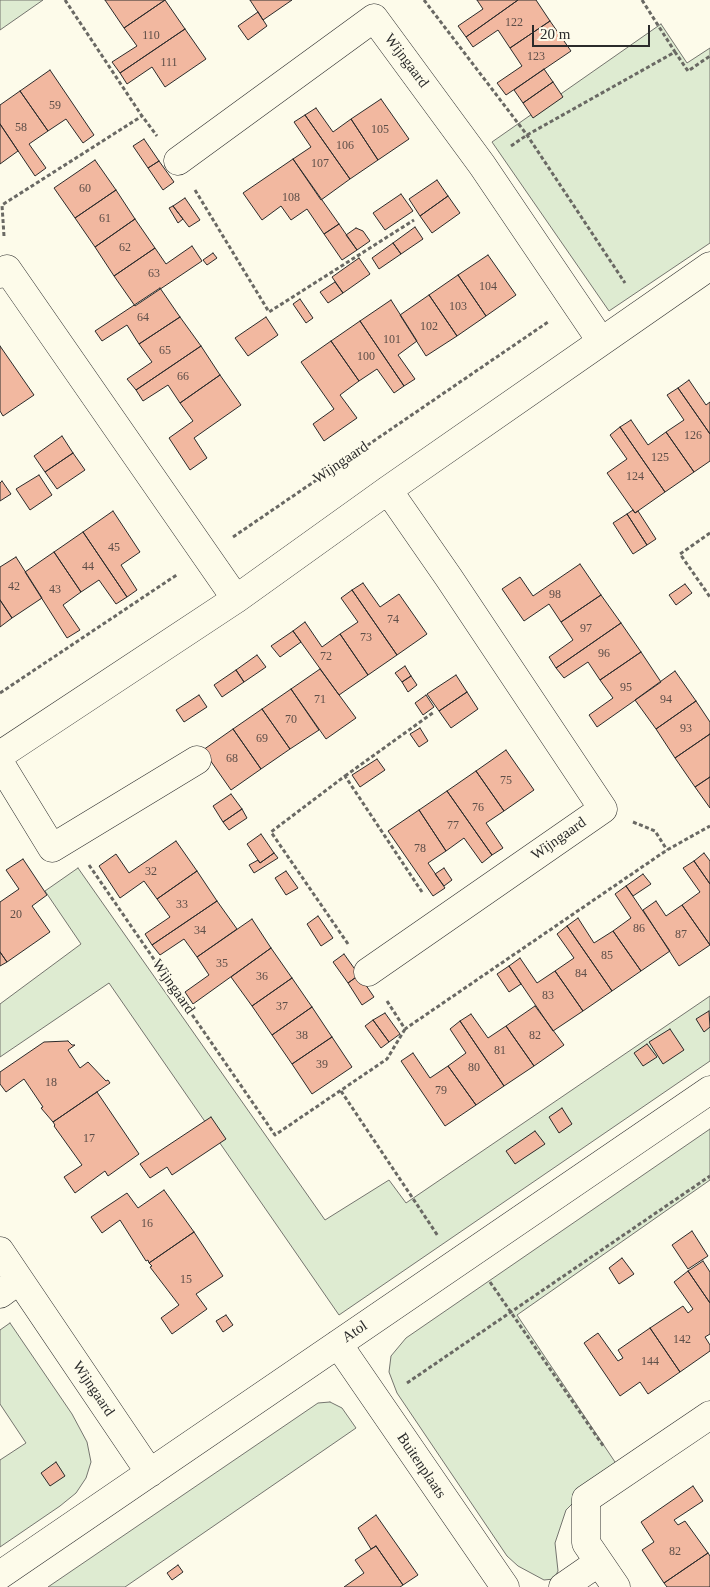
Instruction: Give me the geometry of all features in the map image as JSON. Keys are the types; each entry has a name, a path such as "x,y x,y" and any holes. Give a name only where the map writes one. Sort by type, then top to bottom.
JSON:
{"street":[{"name":"Wijngaard","path":"178,161 374,18 482,165 601,341"},
{"path":"0,755 236,599 388,490 710,266"},
{"path":"4,272 236,599"},
{"name":"Wijngaard","path":"368,972 603,809 455,586 388,490"},
{"path":"0,764 52,848 197,760"},
{"name":"Atol","path":"0,1576 710,1090"},
{"name":"Wijngaard","path":"0,1251 10,1287 150,1473"},
{"name":"Buitenplaats","path":"338,1344 504,1587"},
{"path":"616,1587 586,1543 586,1500 710,1416"},
{"path":"563,1587 599,1562"}],"path":[{"path":"424,0 527,135 644,312"},
{"path":"642,0 688,72 710,56"},
{"path":"482,165 527,135 675,52"},
{"path":"4,272 2,205 142,116"},
{"path":"269,312 414,220"},
{"name":"Wijngaard","path":"0,693 206,556 576,304"},
{"path":"710,533 680,554 710,597"},
{"path":"345,776 434,712"},
{"name":"Wijngaard","path":"603,809 655,831 667,850"},
{"name":"Wijngaard","path":"70,838 275,1135 341,1091"},
{"path":"405,1029 387,1059 341,1091 463,1258 511,1313 623,1475"},
{"path":"378,1403 710,1176"}],"green space":[{"path":"0,0 43,0 0,30"},
{"path":"661,24 687,63 710,48 710,243 609,311 492,142"},
{"path":"78,868 325,1220 389,1180 406,1203 710,996 710,1061 339,1315 109,983 0,1057 0,1004 81,944 45,891"},
{"path":"710,1129 710,1180 517,1315 617,1465 598,1478 566,1510 555,1543 558,1571 554,1579 544,1580 518,1566 507,1556 397,1393 389,1372 391,1356 406,1338"},
{"path":"10,1323 72,1414 87,1442 91,1462 86,1478 76,1493 0,1547 0,1460 26,1443 0,1404 0,1330"},
{"path":"330,1402 342,1408 356,1428 125,1587 48,1587 318,1403"}],"building":[{"path":"105,0 165,0 124,28"},
{"path":"165,0 185,29 120,73 112,62 137,46 124,28"},
{"path":"250,0 292,0 263,20"},
{"path":"477,0 518,0 466,37 458,26 483,9"},
{"path":"518,0 536,0 550,21 510,48 498,30 473,47 466,37"},
{"path":"258,12 267,26 248,40 238,26"},
{"path":"550,21 571,51 506,95 497,83 522,66 510,48"},
{"path":"185,29 206,59 165,87 152,67 127,84 120,73"},
{"path":"544,69 553,82 523,103 514,90"},
{"path":"50,70 94,135 83,143 66,119 48,131 20,91"},
{"path":"553,82 563,97 533,118 523,103"},
{"path":"20,91 48,131 29,144 46,168 35,176 0,124 0,105"},
{"path":"381,99 409,139 378,160 351,119"},
{"path":"316,108 333,132 351,119 378,160 350,179 305,115"},
{"path":"305,115 350,179 321,200 293,159 311,147 294,122"},
{"path":"0,124 18,151 0,164"},
{"path":"144,139 159,161 148,168 133,146"},
{"path":"293,159 339,224 324,234 307,209 291,220 281,206 262,220 243,193"},
{"path":"95,160 116,190 75,218 54,188"},
{"path":"159,161 174,182 163,190 148,168"},
{"path":"437,180 448,196 420,216 409,199"},
{"path":"116,190 135,219 95,247 75,218"},
{"path":"401,194 413,211 385,230 373,213"},
{"path":"448,196 460,213 432,233 420,216"},
{"path":"185,198 200,220 189,227 173,206"},
{"path":"173,206 183,219 178,223 169,208"},
{"path":"135,219 155,248 114,276 95,247"},
{"path":"339,224 357,250 342,260 324,234"},
{"path":"415,227 423,239 401,254 393,243"},
{"path":"356,228 363,231 370,241 357,250 346,235"},
{"path":"393,243 401,254 379,269 372,258"},
{"path":"192,246 202,261 135,306 114,276 155,248 166,264"},
{"path":"213,253 217,258 207,265 203,260"},
{"path":"488,255 516,295 486,316 458,275"},
{"path":"359,258 370,274 343,293 332,277"},
{"path":"458,275 486,316 457,336 429,295"},
{"path":"335,282 343,293 328,303 320,292"},
{"path":"160,288 180,317 139,344 127,325 102,341 95,331"},
{"path":"429,295 457,336 426,356 400,315"},
{"path":"300,299 313,318 306,323 293,304"},
{"path":"391,300 417,341 398,355 415,379 404,386 360,321"},
{"path":"180,317 201,346 136,390 127,379 152,362 139,344"},
{"path":"266,317 278,335 248,356 235,338"},
{"path":"360,321 404,386 394,393 377,369 359,381 331,341"},
{"path":"331,341 359,381 340,395 357,418 324,441 313,424 334,409 301,362"},
{"path":"0,346 34,395 3,416 0,411"},
{"path":"201,346 220,375 180,403 168,385 143,401 136,390"},
{"path":"220,375 241,405 194,438 207,458 190,470 169,438 193,421 180,403"},
{"path":"689,380 706,405 710,402 710,434 678,388"},
{"path":"678,388 710,434 710,461 694,472 666,432 684,420 667,395"},
{"path":"631,420 648,445 666,432 694,472 665,492 620,427"},
{"path":"620,427 665,492 635,513 607,473 627,459 610,435"},
{"path":"62,436 73,453 45,472 34,456"},
{"path":"73,453 85,470 57,489 45,472"},
{"path":"39,475 52,495 30,510 16,489"},
{"path":"2,481 11,494 0,501 0,483"},
{"path":"633,510 635,513 638,511 656,539 647,545 627,514"},
{"path":"113,511 140,552 121,565 137,590 127,597 83,532"},
{"path":"627,514 647,545 633,554 613,523"},
{"path":"83,532 127,597 116,604 99,580 81,592 54,552"},
{"path":"54,552 81,592 63,605 80,630 67,638 25,572"},
{"path":"16,557 42,598 12,618 0,600 0,567"},
{"path":"580,564 601,595 561,622 549,604 524,621 502,589 520,577 533,596"},
{"path":"363,583 380,607 399,594 427,634 397,655 352,590"},
{"path":"685,584 692,593 676,605 669,595"},
{"path":"352,590 397,655 368,675 340,634 358,622 341,598"},
{"path":"601,595 621,623 556,668 549,657 573,640 561,622"},
{"path":"0,600 12,618 0,627"},
{"path":"305,622 322,647 340,634 368,675 339,695 293,631"},
{"path":"621,623 641,652 600,680 588,662 564,678 556,668"},
{"path":"293,631 301,642 280,657 271,646"},
{"path":"641,652 661,682 597,727 589,715 613,698 600,680"},
{"path":"257,655 266,667 244,682 236,670"},
{"path":"405,666 411,676 402,682 395,673"},
{"path":"320,669 356,718 326,739 291,689"},
{"path":"236,670 244,682 222,697 214,685"},
{"path":"675,671 696,701 656,729 635,700"},
{"path":"456,675 467,692 439,711 427,694"},
{"path":"411,676 417,685 408,692 402,682"},
{"path":"291,689 319,730 290,749 262,709"},
{"path":"467,692 478,709 451,728 439,711"},
{"path":"199,695 207,707 184,722 176,710"},
{"path":"426,695 434,707 423,715 415,703"},
{"path":"696,701 710,722 710,734 675,758 656,729"},
{"path":"262,709 290,749 261,769 233,729"},
{"path":"420,728 428,741 419,747 410,734"},
{"path":"233,729 261,769 231,790 203,750"},
{"path":"710,734 710,777 695,787 675,758"},
{"path":"506,750 534,790 504,811 476,771"},
{"path":"377,759 385,770 360,787 352,775"},
{"path":"476,771 504,811 486,823 503,848 492,855 447,791"},
{"path":"710,777 710,808 695,787"},
{"path":"447,791 492,855 482,863 464,838 446,851 419,810"},
{"path":"231,794 242,809 223,822 213,806"},
{"path":"242,809 247,818 229,830 223,822"},
{"path":"419,810 446,851 428,863 445,888 433,896 388,831"},
{"path":"261,834 274,853 260,863 247,844"},
{"path":"176,841 197,871 157,899 144,881 120,898 99,866 116,854 129,873"},
{"path":"274,853 278,858 254,873 249,865 258,860 260,863"},
{"path":"704,853 710,861 710,884 694,861"},
{"path":"23,859 47,895 32,906 50,932 7,962 0,952 0,902 19,889 6,870"},
{"path":"694,861 710,884 710,945 682,905 700,892 683,868"},
{"path":"444,868 452,880 444,886 435,874"},
{"path":"197,871 217,901 152,945 145,934 170,917 157,899"},
{"path":"286,871 298,888 286,895 275,878"},
{"path":"643,874 651,884 633,896 626,886"},
{"path":"626,886 670,951 641,971 613,931 631,918 615,894"},
{"path":"217,901 237,929 197,957 184,939 160,955 152,945"},
{"path":"656,901 666,916 682,905 710,945 679,966 643,910"},
{"path":"318,916 333,938 321,946 307,924"},
{"path":"578,918 594,943 613,931 641,971 612,991 567,926"},
{"path":"252,919 271,948 193,1004 185,992 209,975 197,957"},
{"path":"567,926 612,991 583,1011 555,971 574,958 557,934"},
{"path":"271,948 292,978 252,1006 231,977"},
{"path":"0,952 7,962 0,966"},
{"path":"344,954 359,975 348,983 333,962"},
{"path":"520,958 537,983 555,971 583,1011 553,1031 509,966"},
{"path":"509,966 521,984 509,992 497,974"},
{"path":"359,975 374,997 362,1005 348,983"},
{"path":"292,978 312,1007 272,1035 252,1006"},
{"path":"535,1006 564,1045 534,1066 506,1026"},
{"path":"312,1007 332,1037 292,1064 272,1035"},
{"path":"709,1011 710,1027 704,1032 696,1019"},
{"path":"385,1013 400,1034 389,1042 373,1020"},
{"path":"471,1014 488,1038 506,1026 534,1066 504,1086 460,1021"},
{"path":"373,1020 389,1042 381,1048 365,1026"},
{"path":"460,1021 504,1086 476,1105 448,1066 466,1053 450,1029"},
{"path":"670,1029 684,1050 663,1064 649,1042"},
{"path":"332,1037 352,1067 312,1094 292,1064"},
{"path":"68,1041 75,1045 68,1050 80,1068 88,1062 110,1083 53,1122 41,1108 43,1107 24,1079 6,1092 0,1084 0,1072 44,1042"},
{"path":"647,1044 657,1057 643,1066 634,1053"},
{"path":"413,1053 430,1078 448,1066 476,1105 445,1126 401,1061"},
{"path":"97,1092 139,1154 108,1176 105,1171 75,1193 64,1177 82,1165 53,1122"},
{"path":"562,1108 572,1124 559,1133 549,1117"},
{"path":"211,1117 226,1139 172,1175 167,1167 150,1178 140,1164"},
{"path":"535,1131 545,1144 515,1164 506,1151"},
{"path":"164,1190 194,1232 149,1263 120,1220 102,1233 91,1217 127,1193 138,1208"},
{"path":"692,1231 708,1256 688,1269 672,1245"},
{"path":"194,1232 223,1276 196,1294 207,1309 172,1334 161,1318 179,1305 150,1267 152,1266 149,1263"},
{"path":"622,1258 634,1274 619,1284 609,1268"},
{"path":"703,1261 710,1272 710,1303 688,1271"},
{"path":"688,1271 710,1303 710,1334 705,1337 710,1345 710,1351 680,1372 650,1328 683,1306 688,1313 693,1309 674,1282"},
{"path":"226,1315 233,1325 223,1332 216,1321"},
{"path":"650,1328 680,1372 648,1394 640,1382 620,1396 584,1343 598,1333 618,1361 623,1358 618,1350"},
{"path":"56,1462 65,1476 50,1486 41,1473"},
{"path":"693,1486 703,1501 674,1520 678,1525 685,1521 708,1553 664,1583 642,1550 654,1542 641,1522"},
{"path":"376,1515 418,1575 403,1585 376,1546 371,1549 358,1528"},
{"path":"376,1546 403,1585 400,1587 344,1587 364,1573 355,1560"},
{"path":"708,1553 710,1556 710,1587 667,1587 664,1583"},
{"path":"178,1565 183,1572 172,1580 167,1573"}]}
